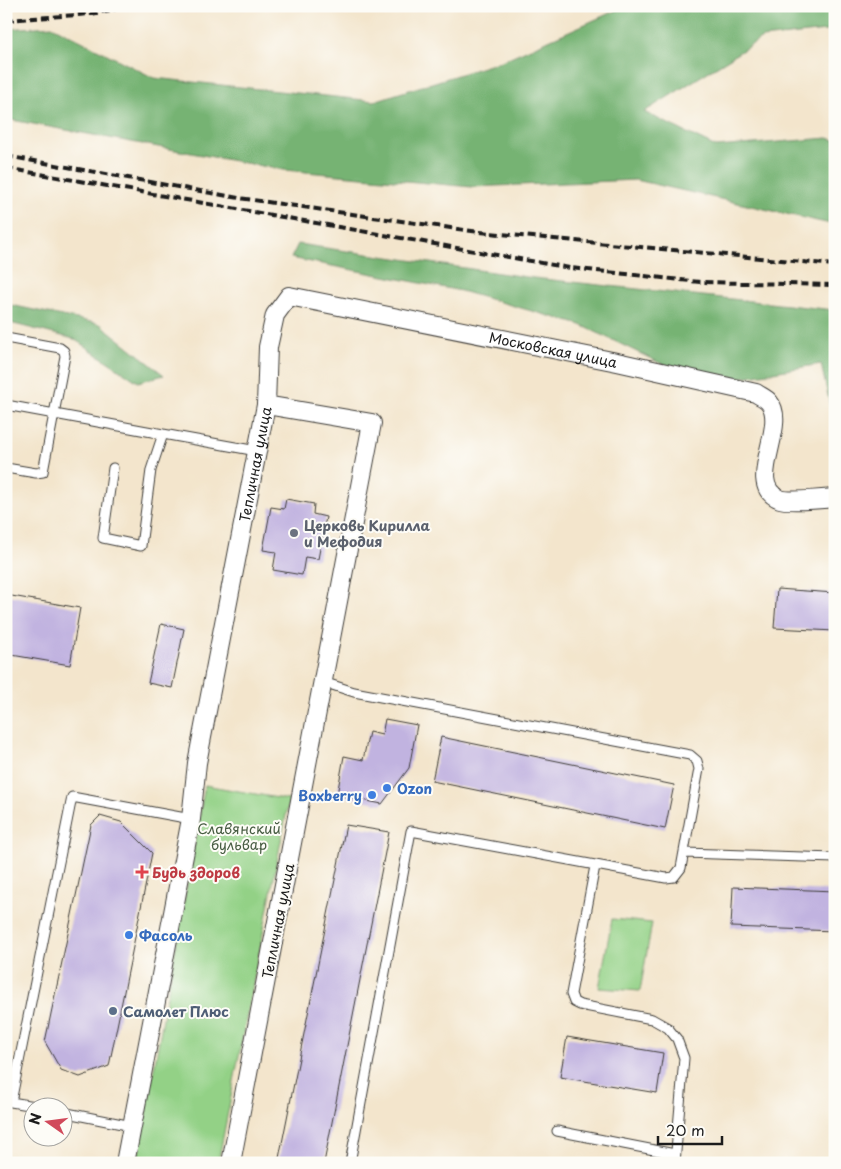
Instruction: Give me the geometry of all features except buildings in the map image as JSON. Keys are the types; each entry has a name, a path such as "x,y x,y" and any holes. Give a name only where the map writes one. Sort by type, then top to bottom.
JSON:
{"street":[{"name":"Московская улица","path":"266,405 268,347 275,315 289,296 617,362 756,393 769,401 775,415 764,473 768,489 780,499 835,498"},
{"name":"Тепличная улица","path":"125,1163 190,819 197,763 266,405 372,422 231,1163"}],"lane":[{"path":"6,338 60,348 64,351 55,414 43,472 36,473 6,468"},
{"path":"6,405 257,451"},
{"path":"113,468 103,538 141,546 151,470 162,434"},
{"path":"323,682 354,692 690,755 698,761 699,769 681,868 674,877 666,878 595,866 412,831 350,1163"},
{"path":"22,1104 11,1102 72,797 190,819"},
{"path":"684,853 835,858"},
{"path":"557,1132 675,1159 684,1058 678,1039 661,1023 580,1005 574,1002 571,994 595,866"},
{"path":"72,1114 132,1126"}],"green space":[{"path":"626,6 835,6 835,30 762,38 644,112 716,147 828,138 835,140 835,225 636,180 472,187 284,170 6,119 6,29 52,26 154,78 374,101 499,62"},
{"path":"298,244 534,278 835,310 835,428 821,364 738,378 662,364 581,325 461,291 291,258"},
{"path":"6,304 100,324 164,375 138,382 74,339 6,322"},
{"name":"Славянский бульвар","path":"205,785 289,800 218,1163 137,1163"},
{"path":"612,919 652,923 640,991 599,988"}],"railway":[{"path":"6,20 91,14 131,6"},
{"path":"6,156 239,198 479,232 835,265"},
{"path":"6,168 570,268 700,282 835,285"}],"place":[{"name":"Церковь Кирилла и Мефодия","path":"294,533"},
{"name":"Ozon","path":"387,788"},
{"name":"Boxberry","path":"372,795"},
{"name":"Будь здоров","path":"142,872"},
{"name":"Фасоль","path":"129,935"},
{"name":"Самолет Плюс","path":"113,1011"}]}
